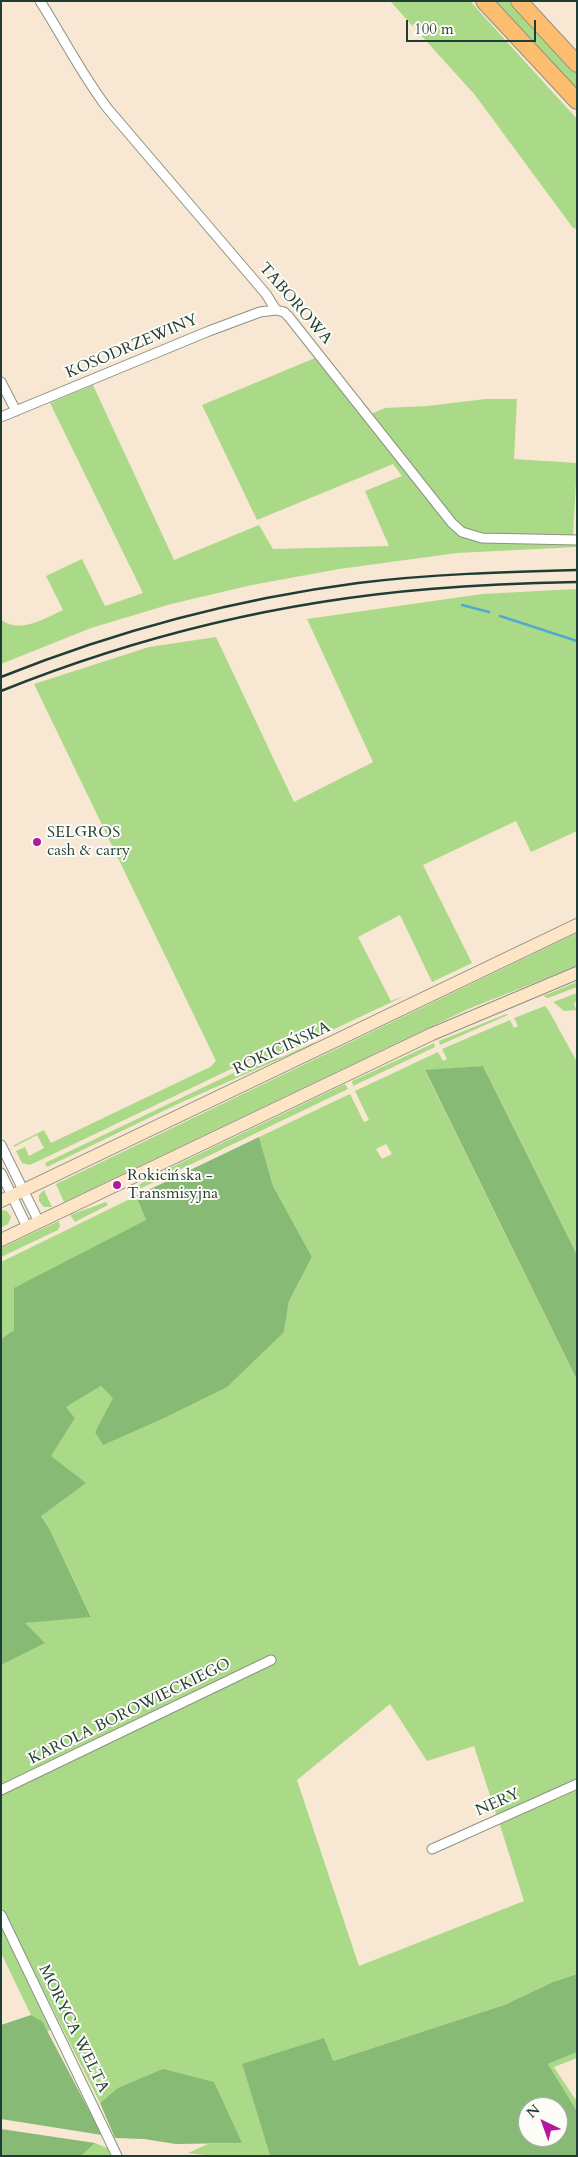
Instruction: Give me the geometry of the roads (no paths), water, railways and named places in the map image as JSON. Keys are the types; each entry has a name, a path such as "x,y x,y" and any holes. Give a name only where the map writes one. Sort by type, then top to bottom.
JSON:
{"highway":[{"path":"484,1 577,101"},
{"path":"519,1 577,64"}],"main road":[{"name":"ROKICIŃSKA","path":"12,1196 577,925"},
{"path":"1,1240 432,1034 577,973"}],"street":[{"name":"TABOROWA","path":"40,1 72,53 84,77 98,96 266,294 276,310 284,312 289,317 457,528 467,534 482,538 577,540"},
{"name":"KOSODRZEWINY","path":"1,417 209,331 260,312 276,310"},
{"path":"1,382 16,411"},
{"path":"1,1146 12,1196"},
{"path":"1,1173 12,1196 33,1225"},
{"name":"KAROLA BOROWIECKIEGO","path":"1,1790 271,1660"},
{"name":"NERY","path":"432,1848 577,1784"},
{"name":"MORYCA WELTA","path":"1,1915 117,2156"}],"waterway":[{"path":"462,605 489,612"},
{"path":"500,616 577,641"}],"railway":[{"path":"1,677 44,660 132,631 267,598 358,583 413,577 577,570"},
{"path":"1,691 53,671 158,638 266,612 320,602 430,589 503,584 577,582"}],"place":[{"name":"SELGROS cash & carry","path":"37,842"},
{"name":"Rokicińska - Transmisyjna","path":"117,1185"}]}
